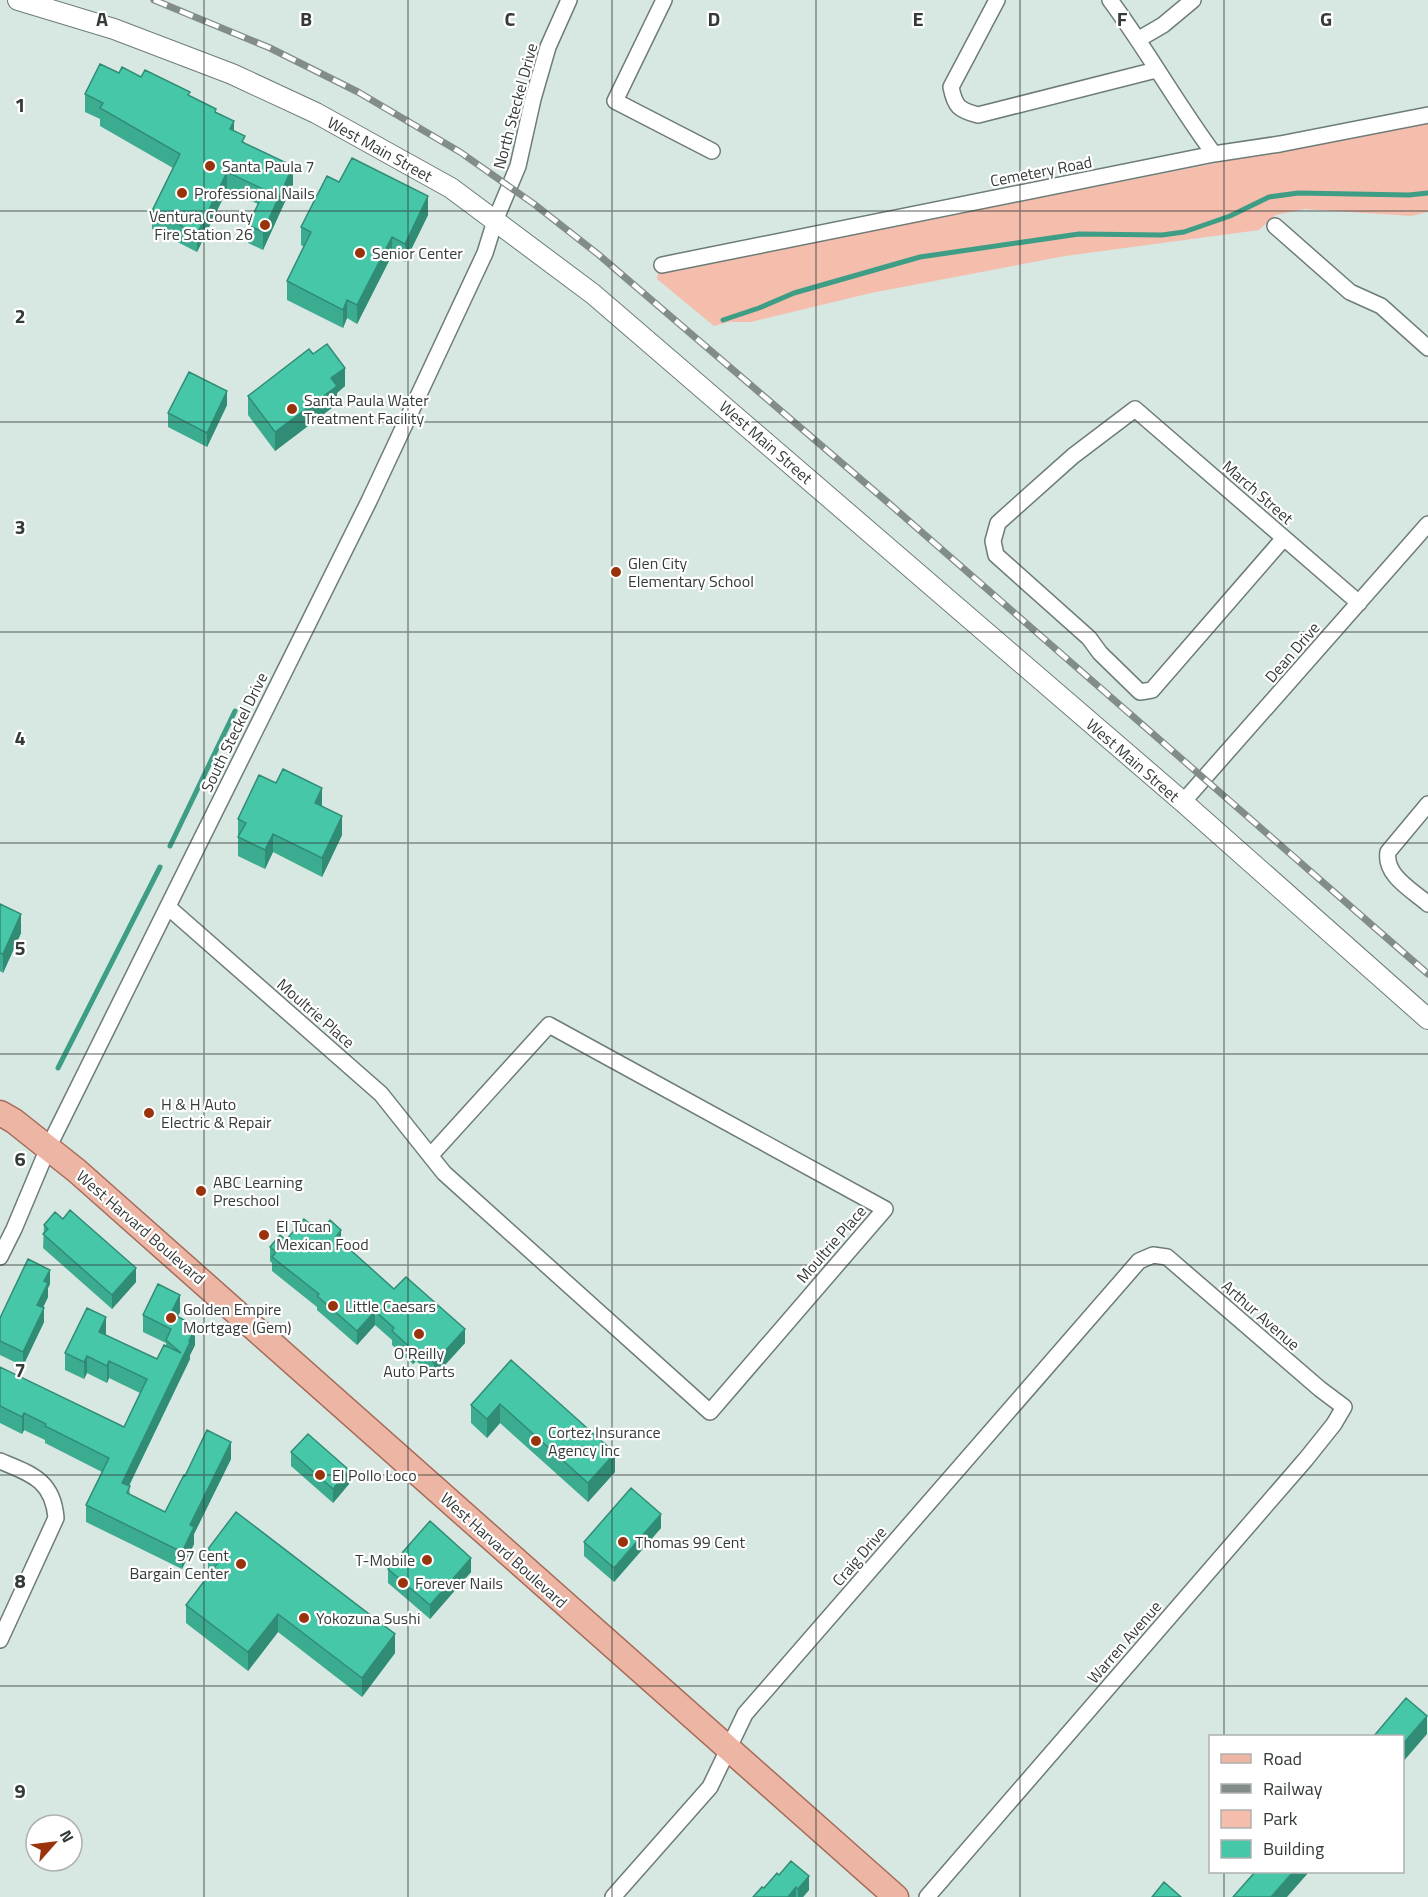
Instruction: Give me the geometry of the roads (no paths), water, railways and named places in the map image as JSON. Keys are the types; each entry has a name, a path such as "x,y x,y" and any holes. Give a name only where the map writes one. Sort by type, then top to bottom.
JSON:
{"main road":[{"name":"West Harvard Boulevard","path":"0,1113 14,1121 77,1171 198,1276 896,1897"}],"street":[{"name":"West Main Street","path":"18,0 114,29 232,74 283,97 451,188 593,294 1183,802 1428,1020"},
{"name":"North Steckel Drive","path":"495,221 518,166 533,99 548,47 569,0"},
{"path":"664,0 615,101 712,151"},
{"path":"997,0 951,87 954,101 963,111 978,115 1156,70"},
{"path":"1110,0 1139,39 1156,70 1214,154"},
{"path":"1139,39 1163,25 1193,0"},
{"name":"Cemetery Road","path":"662,265 1214,154 1280,144 1428,115"},
{"name":"South Steckel Drive","path":"0,1257 48,1148 379,480 485,253 495,221"},
{"path":"1275,226 1350,292 1381,306 1428,348"},
{"name":"March Street","path":"1284,538 1152,690 1140,692 1100,653 1089,638 996,555 993,541 998,524 1028,496 1073,456 1135,409 1284,538 1359,603"},
{"name":"Dean Drive","path":"1183,802 1428,524"},
{"path":"1428,804 1388,852 1386,860 1390,871 1428,904"},
{"name":"Moultrie Place","path":"168,907 381,1094 444,1173 710,1412 885,1209 549,1025 431,1155"},
{"name":"Craig Drive","path":"613,1897 710,1787 745,1714 1139,1261 1153,1255"},
{"name":"Arthur Avenue","path":"1153,1255 1167,1257 1344,1407"},
{"name":"Warren Avenue","path":"927,1897 1306,1459 1334,1424 1344,1407"},
{"path":"0,1461 24,1471 45,1485 55,1501 56,1518 0,1640"}],"waterway":[{"path":"723,320 794,293 920,257 1079,234 1162,235 1184,232 1230,216 1269,197 1298,193 1409,195 1428,193"},
{"path":"170,846 235,711"},
{"path":"58,1068 160,867"}],"railway":[{"path":"154,0 270,48 358,92 460,152 534,204 599,255 885,500 1428,974"}],"place":[{"name":"Santa Paula 7","path":"210,166"},
{"name":"Professional Nails","path":"182,193"},
{"name":"Ventura County Fire Station 26","path":"265,225"},
{"name":"Senior Center","path":"360,253"},
{"name":"Santa Paula Water Treatment Facility","path":"292,409"},
{"name":"Glen City Elementary School","path":"616,572"},
{"name":"H & H Auto Electric & Repair","path":"149,1113"},
{"name":"ABC Learning Preschool","path":"201,1191"},
{"name":"El Tucan Mexican Food","path":"264,1235"},
{"name":"Little Caesars","path":"333,1306"},
{"name":"Golden Empire Mortgage (Gem)","path":"171,1318"},
{"name":"O'Reilly Auto Parts","path":"419,1334"},
{"name":"Cortez Insurance Agency Inc","path":"536,1441"},
{"name":"El Pollo Loco","path":"320,1475"},
{"name":"Thomas 99 Cent","path":"623,1542"},
{"name":"T-Mobile","path":"427,1560"},
{"name":"97 Cent Bargain Center","path":"241,1564"},
{"name":"Forever Nails","path":"403,1583"},
{"name":"Yokozuna Sushi","path":"304,1618"}]}
